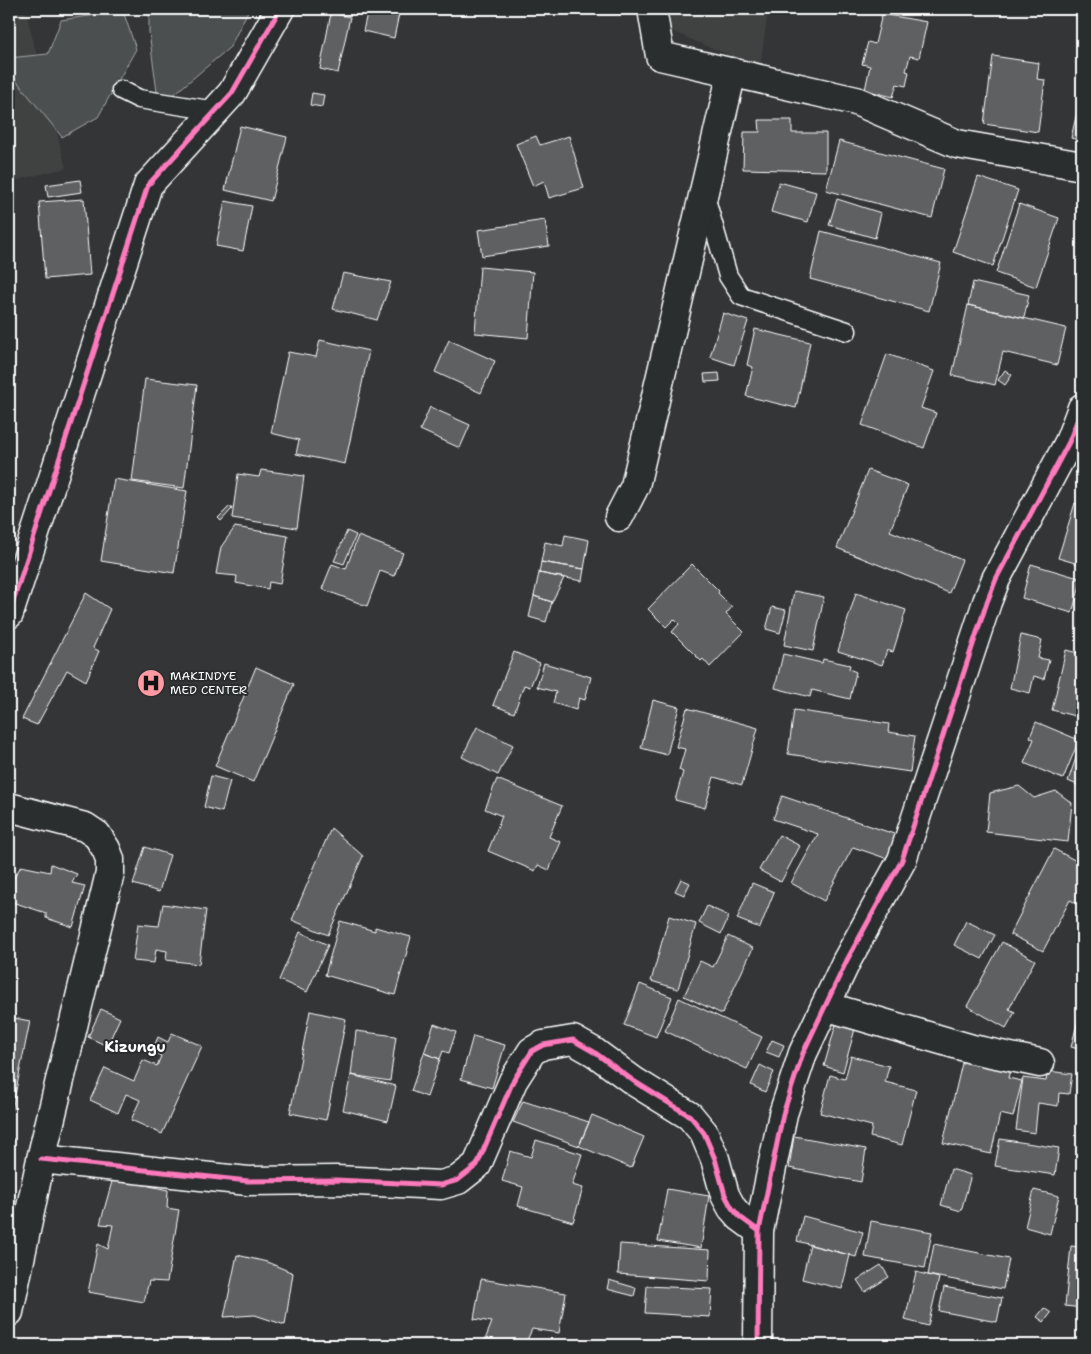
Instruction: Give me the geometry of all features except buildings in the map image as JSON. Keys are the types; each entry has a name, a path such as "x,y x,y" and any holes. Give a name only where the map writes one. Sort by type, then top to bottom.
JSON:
{"street":[{"path":"9,614 148,185 232,93 280,9"},
{"path":"652,9 660,56 856,100 957,144 1082,166"},
{"path":"619,517 634,486 732,72"},
{"path":"758,1345 759,1231 784,1114 803,1053 847,960 902,860 996,579 1069,442 1082,408"},
{"path":"9,807 85,827 97,835 110,859 110,873 41,1159 9,1312"},
{"path":"825,1006 972,1049 1040,1063"},
{"path":"41,1159 248,1181 336,1180 441,1185 458,1180 477,1165 514,1081 532,1051 543,1045 572,1040 594,1052 635,1082 690,1116 704,1133 715,1159 725,1195 732,1208 740,1217 759,1231"}],"lane":[{"path":"122,90 139,99 216,111"},
{"path":"704,191 728,276 741,296 847,331"}],"shaded area":[{"path":"9,9 25,9 66,168 9,182"},
{"path":"149,9 249,9 230,47 159,107 149,32"},
{"path":"648,9 768,9 760,68 647,21"},
{"path":"123,11 136,49 98,117 62,137 15,79 9,86 9,58 48,54 61,20"}],"cycle path":[{"path":"9,614 148,185 232,93 280,9"},
{"path":"758,1345 759,1231 783,1114 803,1053 847,960 902,860 996,579 1069,442 1082,408"},
{"path":"41,1159 248,1181 336,1180 441,1185 458,1180 477,1165 513,1081 532,1051 543,1045 573,1040 690,1116 704,1133 715,1159 725,1195 732,1208 740,1217 759,1231"}],"place":[{"name":"MAKINDYE MED CENTER","path":"151,683"}],"district":[{"name":"Kizungu","path":"135,1047"}]}
